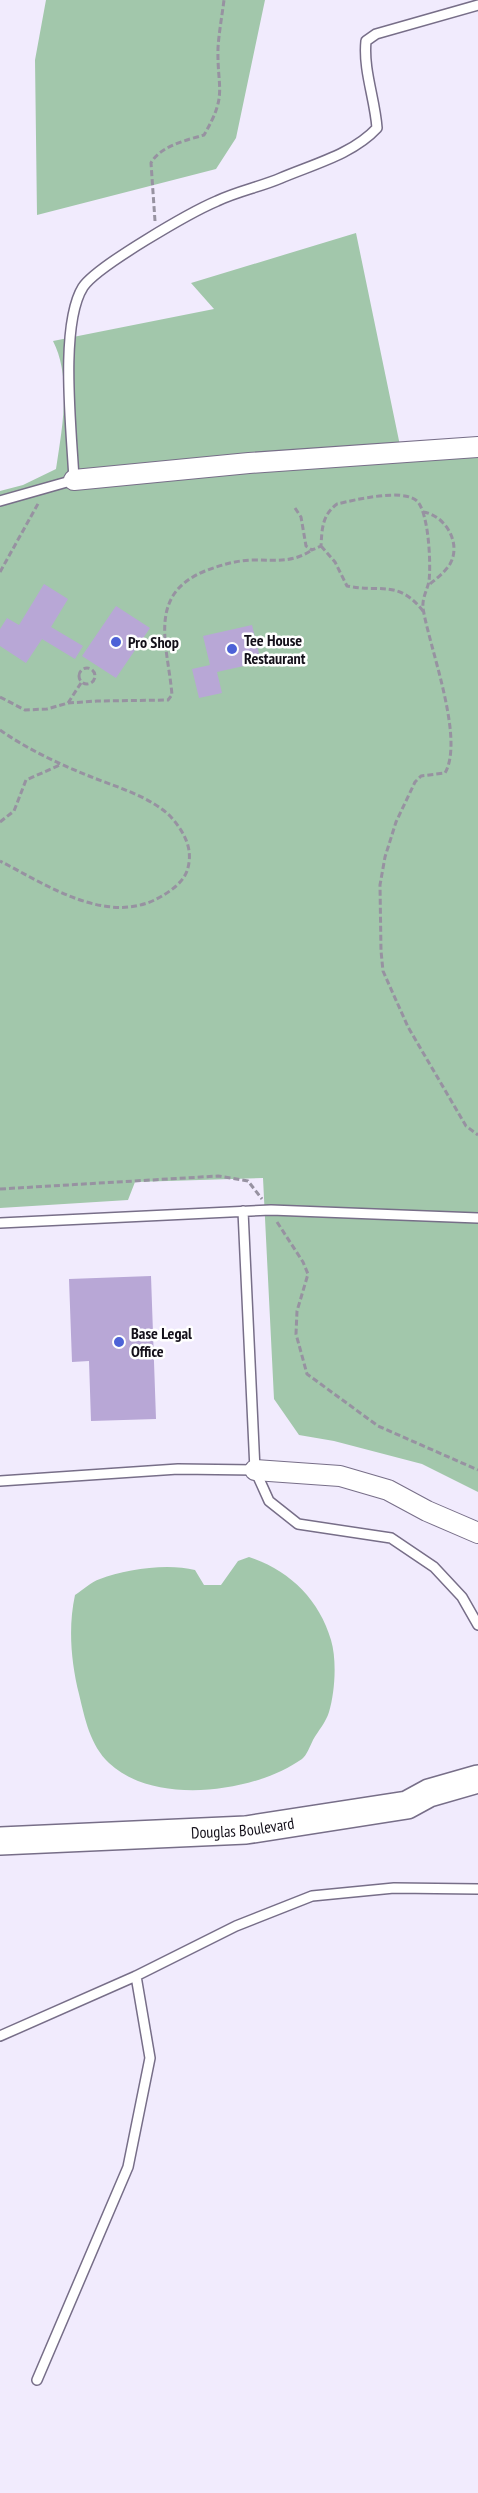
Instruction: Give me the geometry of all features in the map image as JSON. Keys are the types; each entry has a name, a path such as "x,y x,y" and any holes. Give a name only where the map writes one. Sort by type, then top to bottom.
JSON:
{"street":[{"path":"74,480 249,463 478,447"},
{"path":"255,1470 340,1476 388,1490 427,1511 478,1533"},
{"name":"Douglas Boulevard","path":"0,1840 246,1830 407,1805 429,1793 478,1779"}],"lane":[{"path":"0,501 74,480 68,350 74,316 83,287 104,268 156,235 217,201 274,181 363,143 377,128 376,108 365,54 366,41 376,34 478,5"},
{"path":"243,1211 255,1470 269,1501 298,1524 391,1538 434,1567 462,1597 478,1625"},
{"path":"0,1223 243,1211 478,1218"},
{"path":"0,1481 178,1469 255,1470"},
{"path":"0,2036 136,1976 236,1926 312,1896 394,1888 478,1889"},
{"path":"37,2380 128,2167 150,2058 136,1976"}],"path":[{"path":"156,235 151,163 160,153 204,135 216,114 222,90 218,49 224,0"},
{"path":"0,572 47,488"},
{"path":"424,611 415,600 402,591 390,587 347,586 335,562 321,546 322,524 331,509 337,504 405,495 417,502 423,512 431,564 428,585 422,600 440,670 451,749 445,773 421,776 415,782 396,822 385,857 380,885 383,971 408,1027 431,1067 466,1126 478,1135"},
{"path":"295,508 301,517 306,546 312,550"},
{"path":"423,512 441,520 453,537 451,562 428,585"},
{"path":"0,697 26,710 47,709 68,703 168,700 172,695 164,630 167,607 176,588 197,574 226,563 296,559 321,546"},
{"path":"68,703 81,683 79,672 83,668 91,669 95,676 93,681 89,684 81,683"},
{"path":"0,730 60,764 140,796 169,816 186,836 190,857 186,874 174,889 154,901 121,909 79,900 0,861"},
{"path":"0,822 14,811 27,780 60,764"}],"green space":[{"path":"46,0 265,0 236,138 216,169 37,215 35,60"},
{"path":"356,233 403,460 478,455 478,1492 422,1464 334,1441 299,1435 274,1399 263,1178 135,1182 128,1200 0,1208 0,491 23,485 56,469 63,421 64,387 59,355 53,341 214,309 191,283"},
{"path":"249,1557 289,1578 310,1599 326,1625 333,1648 335,1666 333,1695 326,1719 302,1759 282,1771 258,1780 232,1787 177,1790 151,1785 128,1777 103,1756 86,1722 72,1657 71,1632 75,1595 93,1582 110,1575 160,1567 195,1570 204,1585 221,1585 238,1561"}],"building":[{"path":"44,584 68,599 51,627 83,646 75,659 42,639 26,663 0,646 0,629 7,618 19,625"},
{"name":"Pro Shop","path":"116,606 150,628 116,678 82,656"},
{"name":"Tee House Restaurant","path":"252,625 261,662 217,672 222,693 199,698 192,669 210,665 203,636"},
{"path":"151,1276 156,1419 91,1421 89,1361 72,1362 69,1279"}],"place":[{"name":"Pro Shop","path":"116,642"},
{"name":"Tee House Restaurant","path":"232,649"},
{"name":"Base Legal Office","path":"119,1342"}]}
